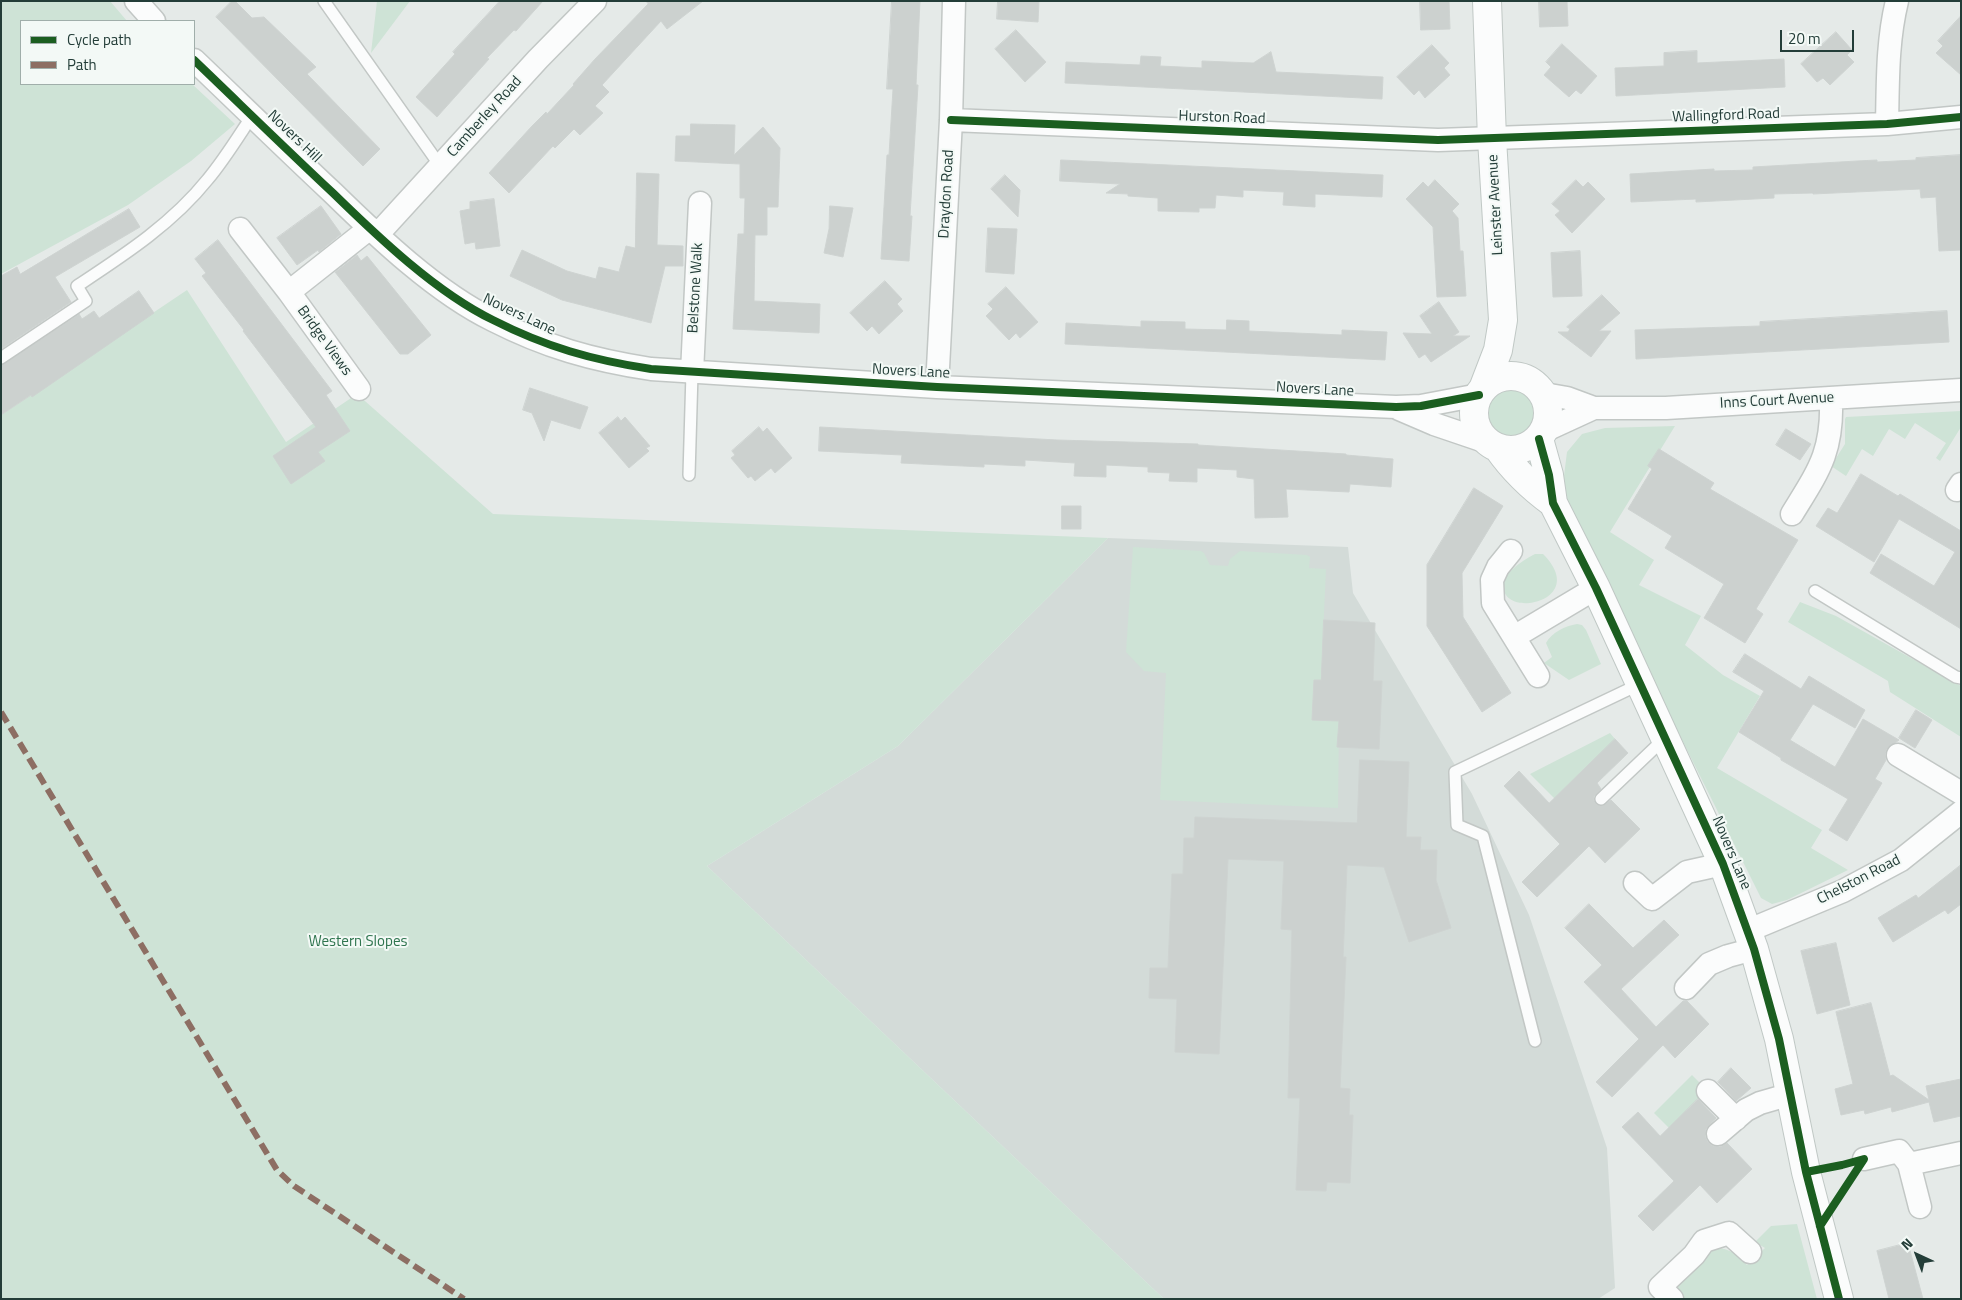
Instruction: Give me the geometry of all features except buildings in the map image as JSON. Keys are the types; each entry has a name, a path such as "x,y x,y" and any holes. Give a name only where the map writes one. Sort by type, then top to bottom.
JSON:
{"street":[{"path":"136,1 153,20"},
{"name":"Camberley Road","path":"373,231 440,166 538,59 596,1"},
{"name":"Draydon Road","path":"937,387 951,120 954,1"},
{"name":"Leinster Avenue","path":"1481,392 1498,350 1503,320 1492,139 1488,1"},
{"path":"1887,124 1888,59 1890,36 1897,1"},
{"name":"Novers Hill","path":"195,61 373,231"},
{"name":"Wallingford Road","path":"1492,139 1887,124 1961,117"},
{"name":"Hurston Road","path":"951,120 1438,140 1492,139"},
{"name":"Belstone Walk","path":"692,372 700,203"},
{"name":"Bridge Views","path":"240,229 360,389"},
{"name":"Bridge Views","path":"289,292 373,231"},
{"name":"Novers Lane","path":"373,231 444,290 491,320 568,352 608,362 651,369 937,387 1396,407 1421,406 1481,392"},
{"name":"Leinster Avenue","path":"1503,320 1519,360 1540,389"},
{"path":"1512,375 1525,378 1540,389 1549,411 1542,435 1530,445 1519,450 1511,451 1493,445 1478,432 1474,420 1476,400 1481,392 1493,380 1512,375"},
{"name":"Inns Court Avenue","path":"1540,389 1594,408 1666,408 1961,390"},
{"path":"1792,514 1820,470 1829,441 1832,420 1831,398"},
{"name":"Novers Lane","path":"1396,407 1434,424 1493,445 1528,484 1553,503"},
{"name":"Inns Court Avenue","path":"1542,435 1594,408"},
{"name":"Novers Lane","path":"1542,435 1553,503 1596,588 1723,864 1750,940 1779,1039 1806,1172 1839,1299"},
{"path":"1511,551 1498,566 1492,580 1493,603 1538,676"},
{"path":"1514,637 1596,588"},
{"path":"1898,755 1961,793"},
{"name":"Chelston Road","path":"1686,988 1709,964 1728,956 1750,940 1901,860 1961,812"},
{"path":"1635,883 1652,900 1686,872 1723,864"},
{"path":"1708,1091 1736,1119"},
{"path":"1718,1134 1746,1110 1760,1103 1791,1094"},
{"path":"1864,1159 1899,1151 1909,1164 1920,1207"},
{"path":"1909,1164 1961,1153"},
{"path":"1672,1299 1660,1287 1694,1254 1704,1241 1729,1233 1750,1252"}],"lane":[{"path":"324,1 440,166"},
{"path":"1,358 86,301 77,286 143,242 187,202 208,179 252,116"},
{"path":"689,475 692,372"},
{"path":"1815,591 1956,677 1961,678"},
{"path":"1535,1041 1483,836 1457,825 1455,772 1640,684"},
{"path":"1601,799 1665,738"}],"shaded area":[{"path":"1108,538 1348,547 1353,593 1472,794 1529,915 1607,1148 1615,1288 1598,1299 1164,1299 707,866 898,746"}],"green space":[{"path":"1,1 110,1 126,20 20,20 20,85 193,85 235,124 191,161 128,205 1,274"},
{"path":"377,1 410,1 371,53"},
{"name":"Western Slopes","path":"187,290 286,442 357,394 493,514 1108,538 898,746 707,866 1164,1299 1,1299 1,415"},
{"path":"1513,387 1522,389 1533,398 1538,412 1536,421 1527,432 1513,437 1504,435 1493,426 1488,412 1490,403 1499,392"},
{"path":"1961,411 1961,427 1940,461 1936,458 1946,443 1915,423 1905,439 1889,429 1873,456 1862,449 1846,476 1831,466 1845,444 1846,417"},
{"path":"1675,426 1610,532 1654,560 1639,585 1701,616 1685,645 1723,675 1760,696 1717,768 1822,830 1811,848 1848,870 1787,900 1772,904 1761,898 1566,508 1564,476 1567,452 1582,434 1605,428"},
{"path":"1133,547 1201,551 1210,565 1228,566 1230,559 1240,551 1307,555 1310,557 1309,568 1326,569 1321,680 1314,680 1312,720 1339,721 1338,808 1160,800 1166,673 1144,671 1126,652"},
{"path":"1535,554 1543,554 1555,571 1556,585 1550,595 1539,601 1526,603 1514,601 1505,594 1505,578 1516,566"},
{"path":"1800,602 1836,616 1961,686 1961,737 1890,692 1888,681 1788,622"},
{"path":"1577,624 1582,625 1586,630 1601,664 1569,680 1544,663 1552,657 1546,643 1559,630"},
{"path":"1610,733 1615,739 1576,820 1530,774"},
{"path":"1692,1075 1707,1090 1686,1111 1708,1134 1706,1140 1693,1152 1654,1113"},
{"path":"1797,1224 1817,1299 1682,1299 1674,1290 1690,1269 1706,1253 1715,1249 1724,1249 1735,1254 1747,1265 1765,1248 1755,1242 1771,1226"}],"marked path":[{"path":"1,712 277,1170 294,1186 464,1299"}],"cycle path":[{"path":"195,61 369,228 430,280 472,309 493,320 532,338 589,357 651,369 937,387 1396,407 1421,406 1479,395"},
{"path":"951,120 1438,140 1887,124 1961,117"},
{"path":"1539,439 1549,475 1553,503 1596,588 1723,864 1754,949 1779,1039 1806,1172 1839,1299"},
{"path":"1806,1172 1864,1159 1820,1226"}]}
